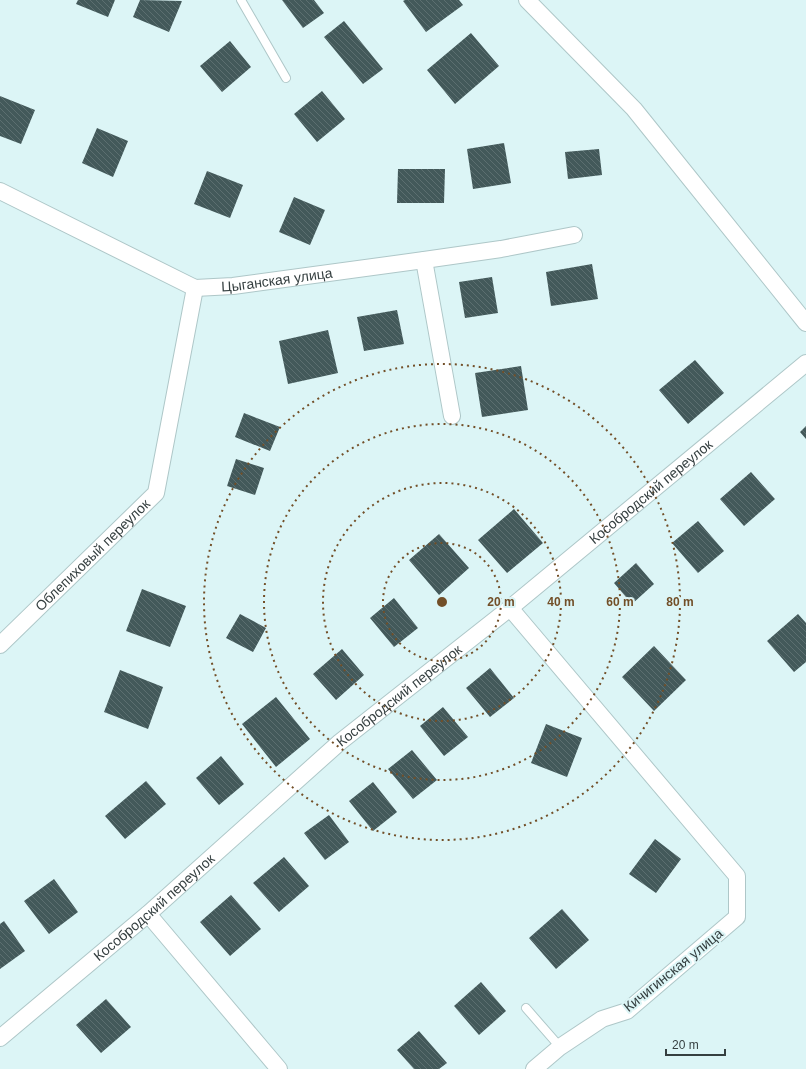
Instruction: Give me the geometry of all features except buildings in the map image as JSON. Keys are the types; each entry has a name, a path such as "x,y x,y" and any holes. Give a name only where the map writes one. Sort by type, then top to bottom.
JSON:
{"street":[{"path":"527,0 634,109 806,323"},
{"name":"Цыганская улица","path":"0,191 195,288 233,286 424,260 501,249 574,235"},
{"path":"424,260 452,416"},
{"name":"Облепиховый переулок","path":"0,645 156,493 195,288"},
{"name":"Кособродский переулок","path":"0,1038 148,914 340,742 510,608 806,363"},
{"name":"Кичигинская улица","path":"510,608 737,876 737,917 627,1011 602,1019 560,1048 534,1069"},
{"path":"148,914 279,1069"}],"lane":[{"path":"241,0 286,78"},
{"path":"526,1008 560,1048"}]}
